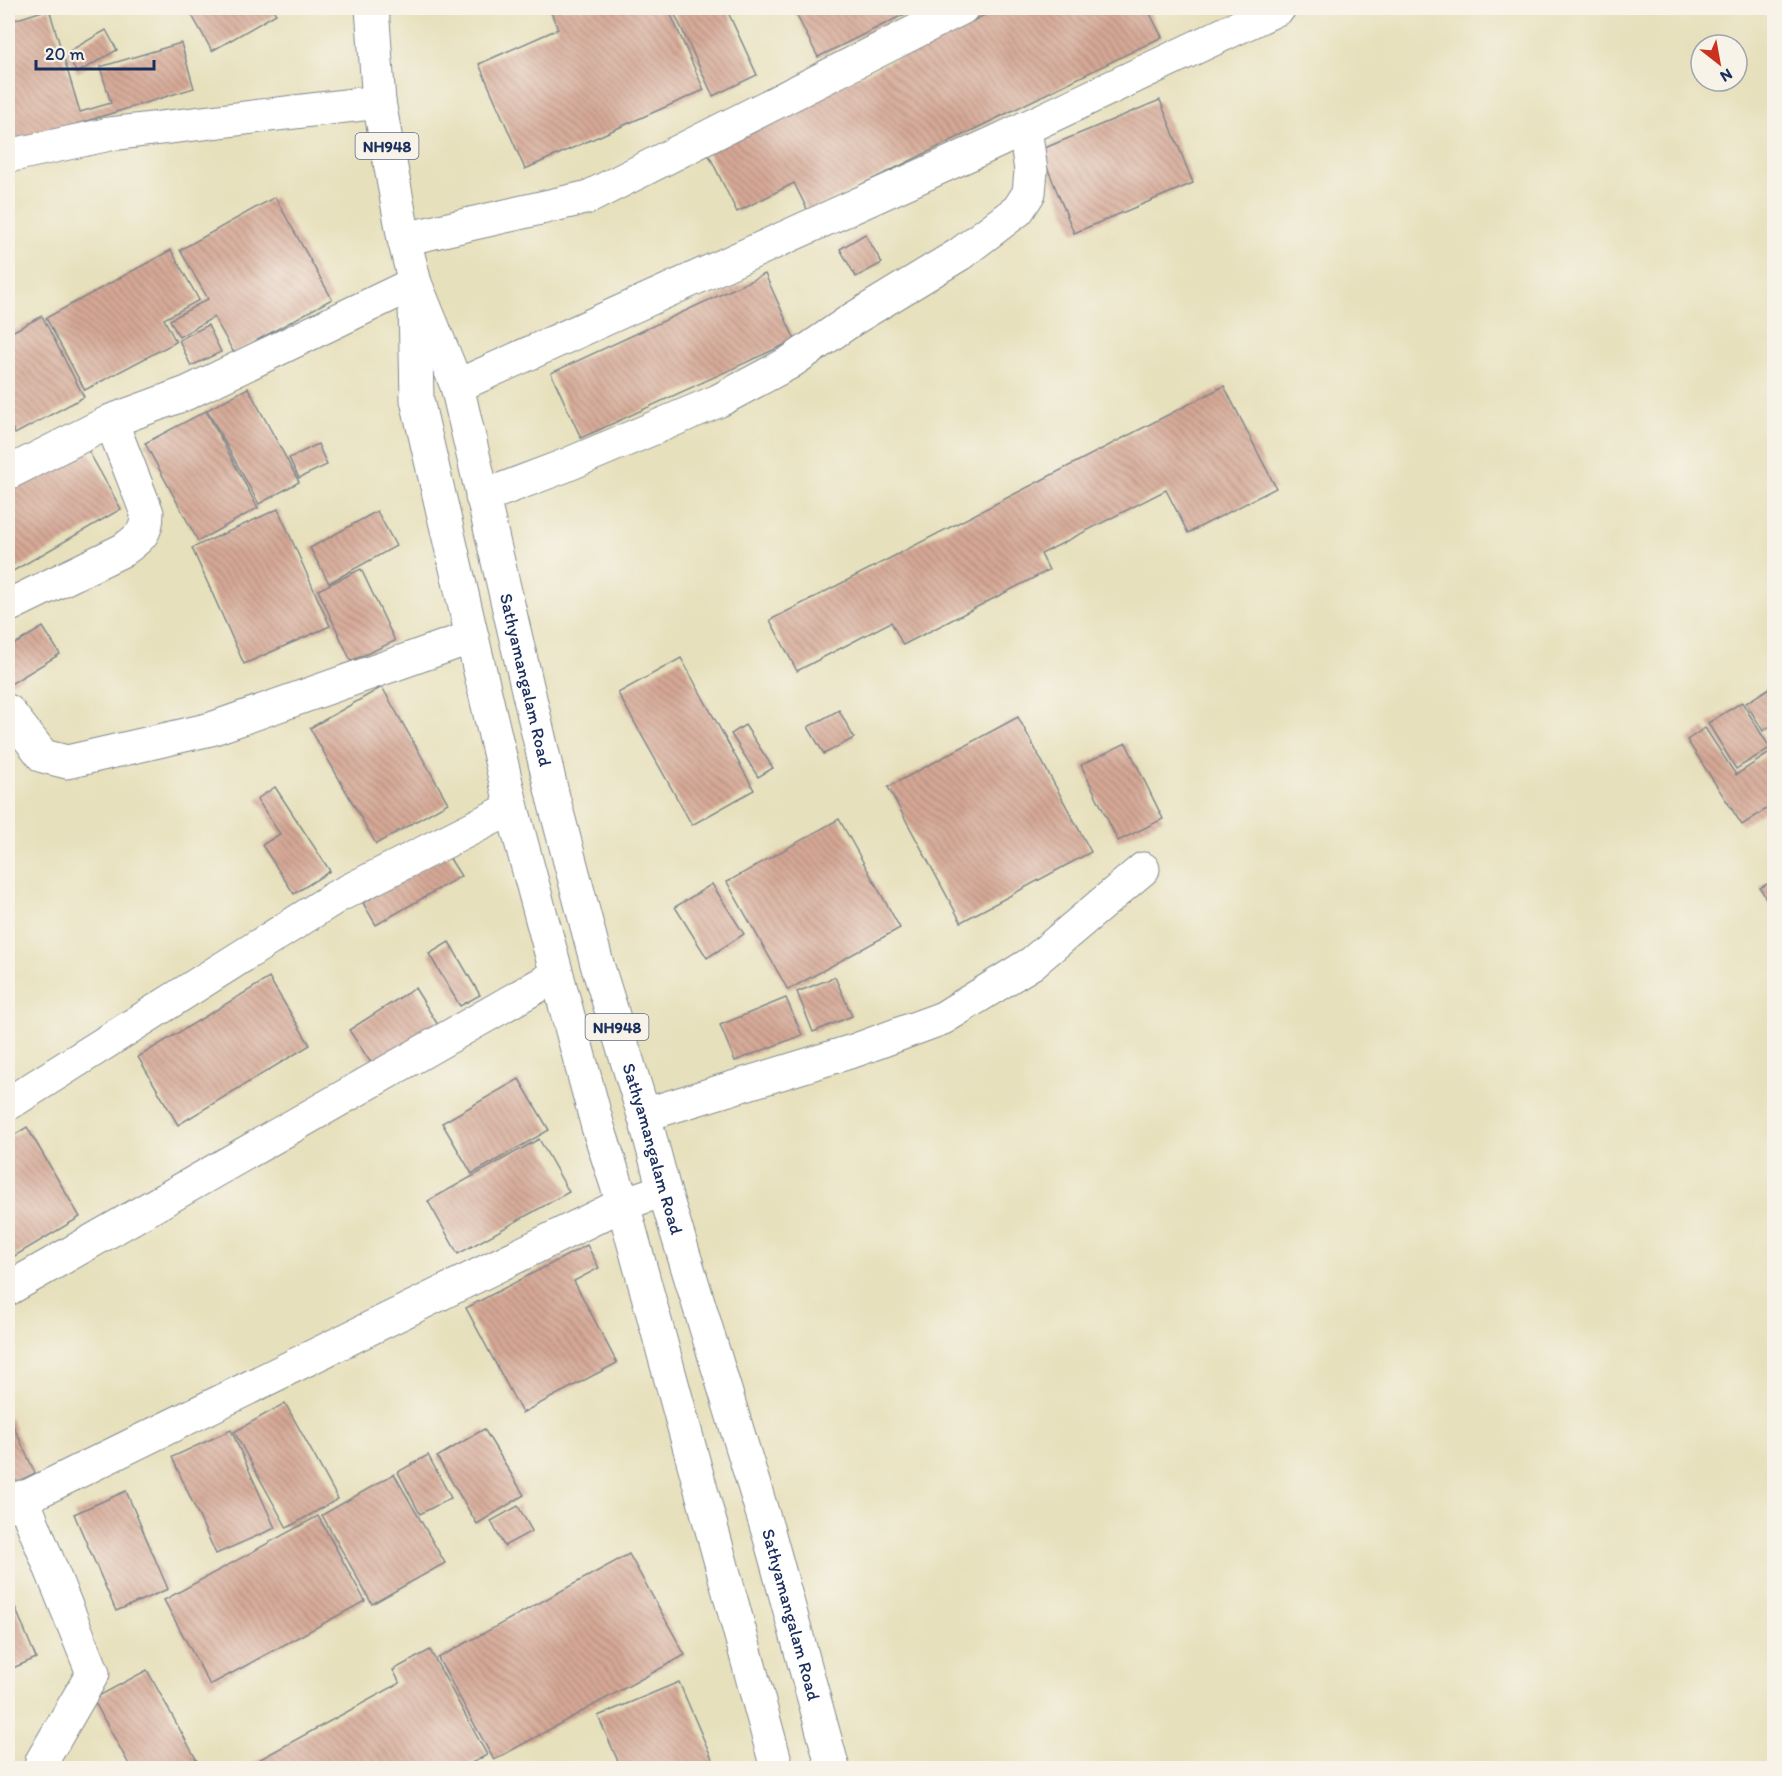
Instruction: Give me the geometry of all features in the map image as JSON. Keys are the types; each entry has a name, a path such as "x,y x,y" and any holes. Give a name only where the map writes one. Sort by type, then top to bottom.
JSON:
{"main road":[{"name":"Sathyamangalam Road","path":"372,8 380,102 404,239 415,283 457,386 556,808 597,964 770,1538 833,1768"},
{"path":"404,239 590,197 962,8"},
{"path":"457,386 1025,128 1278,8"},
{"path":"8,156 110,134 380,102"},
{"path":"482,497 564,466 718,401 789,363 853,319 960,254 1018,210 1029,193 1031,171 1025,128"},
{"name":"Sathyamangalam Road","path":"415,283 417,400 512,808 598,1127 623,1204 777,1768"},
{"path":"8,473 111,421 187,393 415,283"},
{"path":"8,606 123,549 139,538 147,526 147,513 111,421"},
{"path":"8,711 43,756 67,762 211,729 472,637"},
{"path":"8,1104 336,897 512,808"},
{"path":"644,1115 856,1050 943,1017 1032,963 1143,869"},
{"path":"8,1289 557,975"},
{"path":"46,1768 42,1761 93,1673 15,1502 623,1204 664,1191"}],"building":[{"path":"188,8 272,8 276,14 212,51"},
{"path":"549,8 668,8 704,90 525,169 479,64 558,29"},
{"path":"672,8 726,8 757,75 713,96"},
{"path":"793,8 917,8 818,57"},
{"path":"999,8 1147,8 1162,37 808,211 794,183 737,212 707,151"},
{"path":"49,9 80,112 111,103 100,67 181,43 194,88 15,143 8,122 8,22"},
{"path":"106,30 117,50 77,73 66,53"},
{"path":"1160,100 1193,183 1074,233 1040,150"},
{"path":"275,197 332,299 234,353 214,317 179,337 170,320 208,299 180,250"},
{"path":"865,234 882,263 856,277 840,249"},
{"path":"171,250 199,300 164,319 176,342 85,390 46,318"},
{"path":"765,274 795,340 581,438 551,373"},
{"path":"42,316 84,397 15,434 10,424 8,426 8,334"},
{"path":"208,325 221,352 191,366 179,340"},
{"path":"1224,386 1276,488 1188,533 1166,490 1041,554 1049,570 903,645 891,622 797,671 770,620"},
{"path":"248,388 299,482 259,504 207,410"},
{"path":"206,411 258,508 198,541 145,443"},
{"path":"84,443 121,509 8,574 8,486"},
{"path":"318,444 327,465 299,478 289,458"},
{"path":"278,509 330,626 244,664 192,548"},
{"path":"377,511 396,546 329,583 310,548"},
{"path":"361,569 395,641 351,661 318,590"},
{"path":"43,627 60,654 9,685 8,648"},
{"path":"681,658 754,790 692,825 618,693"},
{"path":"1774,685 1774,724 1763,731 1746,703"},
{"path":"382,687 448,803 376,844 310,728"},
{"path":"1742,702 1770,748 1736,769 1708,723"},
{"path":"839,710 854,738 824,754 808,727"},
{"path":"1018,717 1091,852 961,922 888,787"},
{"path":"745,725 773,768 758,777 731,734"},
{"path":"1705,728 1736,775 1771,752 1774,758 1774,804 1742,825 1687,740"},
{"path":"1126,743 1163,819 1118,841 1081,765"},
{"path":"275,787 330,871 294,894 262,845 280,834 257,799"},
{"path":"839,819 900,928 788,990 727,882"},
{"path":"447,854 461,876 376,925 363,903"},
{"path":"1774,880 1774,912 1760,888"},
{"path":"712,884 744,934 707,958 675,907"},
{"path":"449,942 480,995 460,1006 429,954"},
{"path":"835,977 852,1016 813,1032 797,992"},
{"path":"269,978 310,1045 178,1125 138,1057"},
{"path":"415,988 438,1025 373,1066 349,1030"},
{"path":"786,998 802,1035 735,1061 720,1025"},
{"path":"519,1079 549,1130 472,1174 442,1123"},
{"path":"27,1127 80,1217 8,1260 8,1139"},
{"path":"539,1139 569,1192 458,1254 428,1201"},
{"path":"587,1245 599,1268 574,1281 617,1363 522,1413 466,1308"},
{"path":"285,1403 338,1499 287,1528 234,1432"},
{"path":"8,1414 35,1473 8,1487"},
{"path":"484,1429 524,1495 477,1524 437,1457"},
{"path":"231,1430 275,1528 216,1554 172,1457"},
{"path":"428,1455 451,1498 420,1514 398,1472"},
{"path":"394,1474 445,1563 372,1604 322,1515"},
{"path":"126,1491 168,1589 116,1611 74,1514"},
{"path":"518,1506 532,1531 504,1546 491,1521"},
{"path":"318,1516 365,1601 210,1685 164,1600"},
{"path":"629,1554 685,1655 494,1760 438,1658"},
{"path":"8,1590 36,1658 8,1670"},
{"path":"430,1650 487,1755 462,1768 246,1767 400,1683 393,1670"},
{"path":"147,1670 201,1768 131,1768 93,1699"},
{"path":"679,1682 716,1768 621,1768 598,1716"}]}
